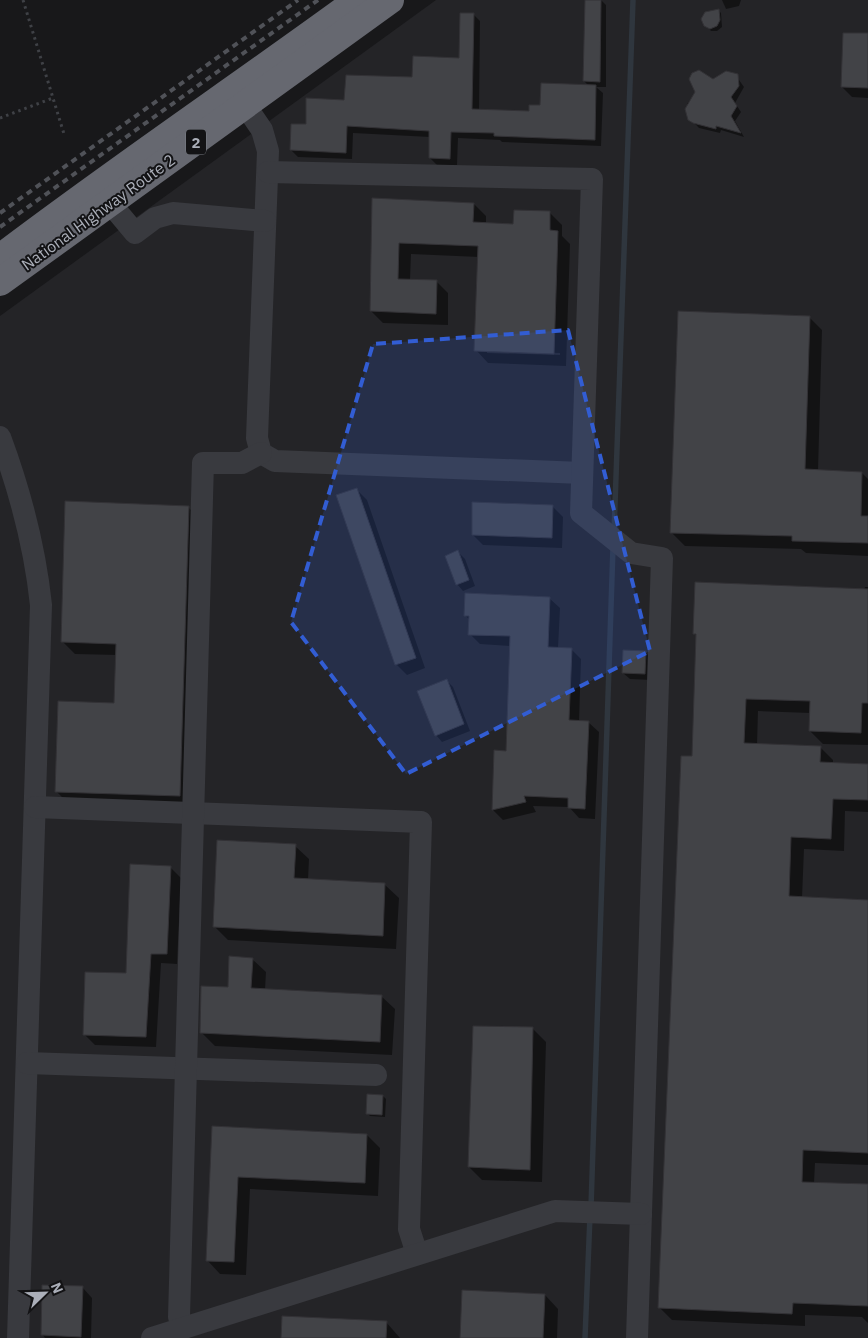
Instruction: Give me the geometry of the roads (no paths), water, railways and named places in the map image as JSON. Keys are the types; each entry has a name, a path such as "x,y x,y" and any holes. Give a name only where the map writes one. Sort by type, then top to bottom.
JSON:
{"highway":[{"name":"National Highway Route 2","path":"0,282 110,203 241,98 358,0"},
{"name":"National Highway Route 2","path":"0,258 88,191 241,98 390,0"}],"lane":[{"path":"241,98 266,141 268,172 257,438 261,453 276,461 582,473"},
{"path":"268,172 592,179 581,513 632,553 662,558 637,1338"},
{"path":"110,203 135,233 155,218 173,213 265,220"},
{"path":"0,437 30,538 37,567 40,595 18,1338"},
{"path":"184,1328 179,1317 203,463 242,463 261,453"},
{"path":"35,807 421,822 409,1229 417,1254"},
{"path":"26,1063 376,1075"},
{"path":"152,1338 555,1211 641,1214"}],"waterway":[{"path":"614,533 633,0"},
{"path":"591,1207 613,547"},
{"path":"585,1338 590,1216"}],"railway":[{"path":"0,213 298,0"},
{"path":"0,227 318,0"}]}
